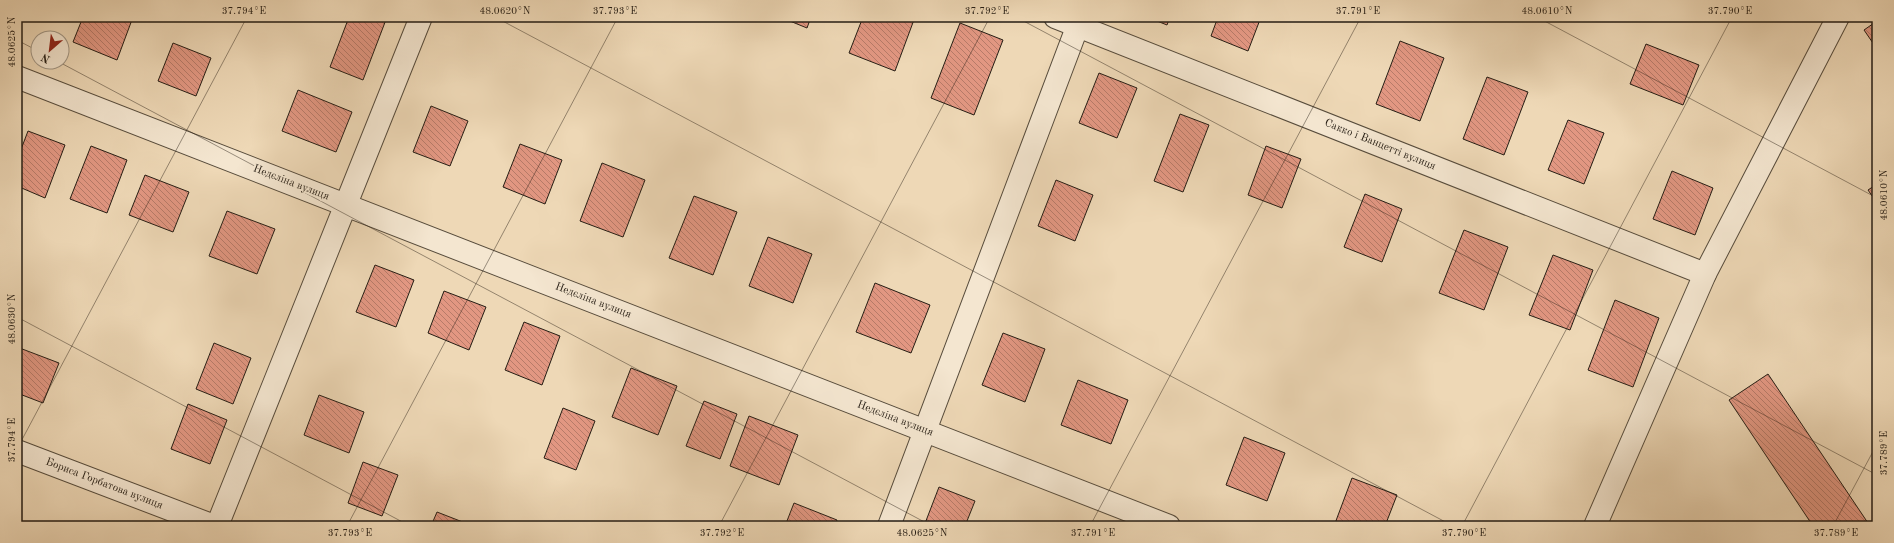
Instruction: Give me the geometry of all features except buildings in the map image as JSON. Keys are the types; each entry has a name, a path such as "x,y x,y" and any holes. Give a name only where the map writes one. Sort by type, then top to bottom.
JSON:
{"street":[{"path":"215,526 421,17"},
{"name":"Сакко і Ванцетті вулиця","path":"1055,17 1080,21 1705,274"},
{"path":"1595,526 1705,274 1838,17"},
{"path":"889,526 1080,21"},
{"name":"Недєліна вулиця","path":"17,77 1169,526"},
{"name":"Бориса Горбатова вулиця","path":"17,450 215,526"}]}
